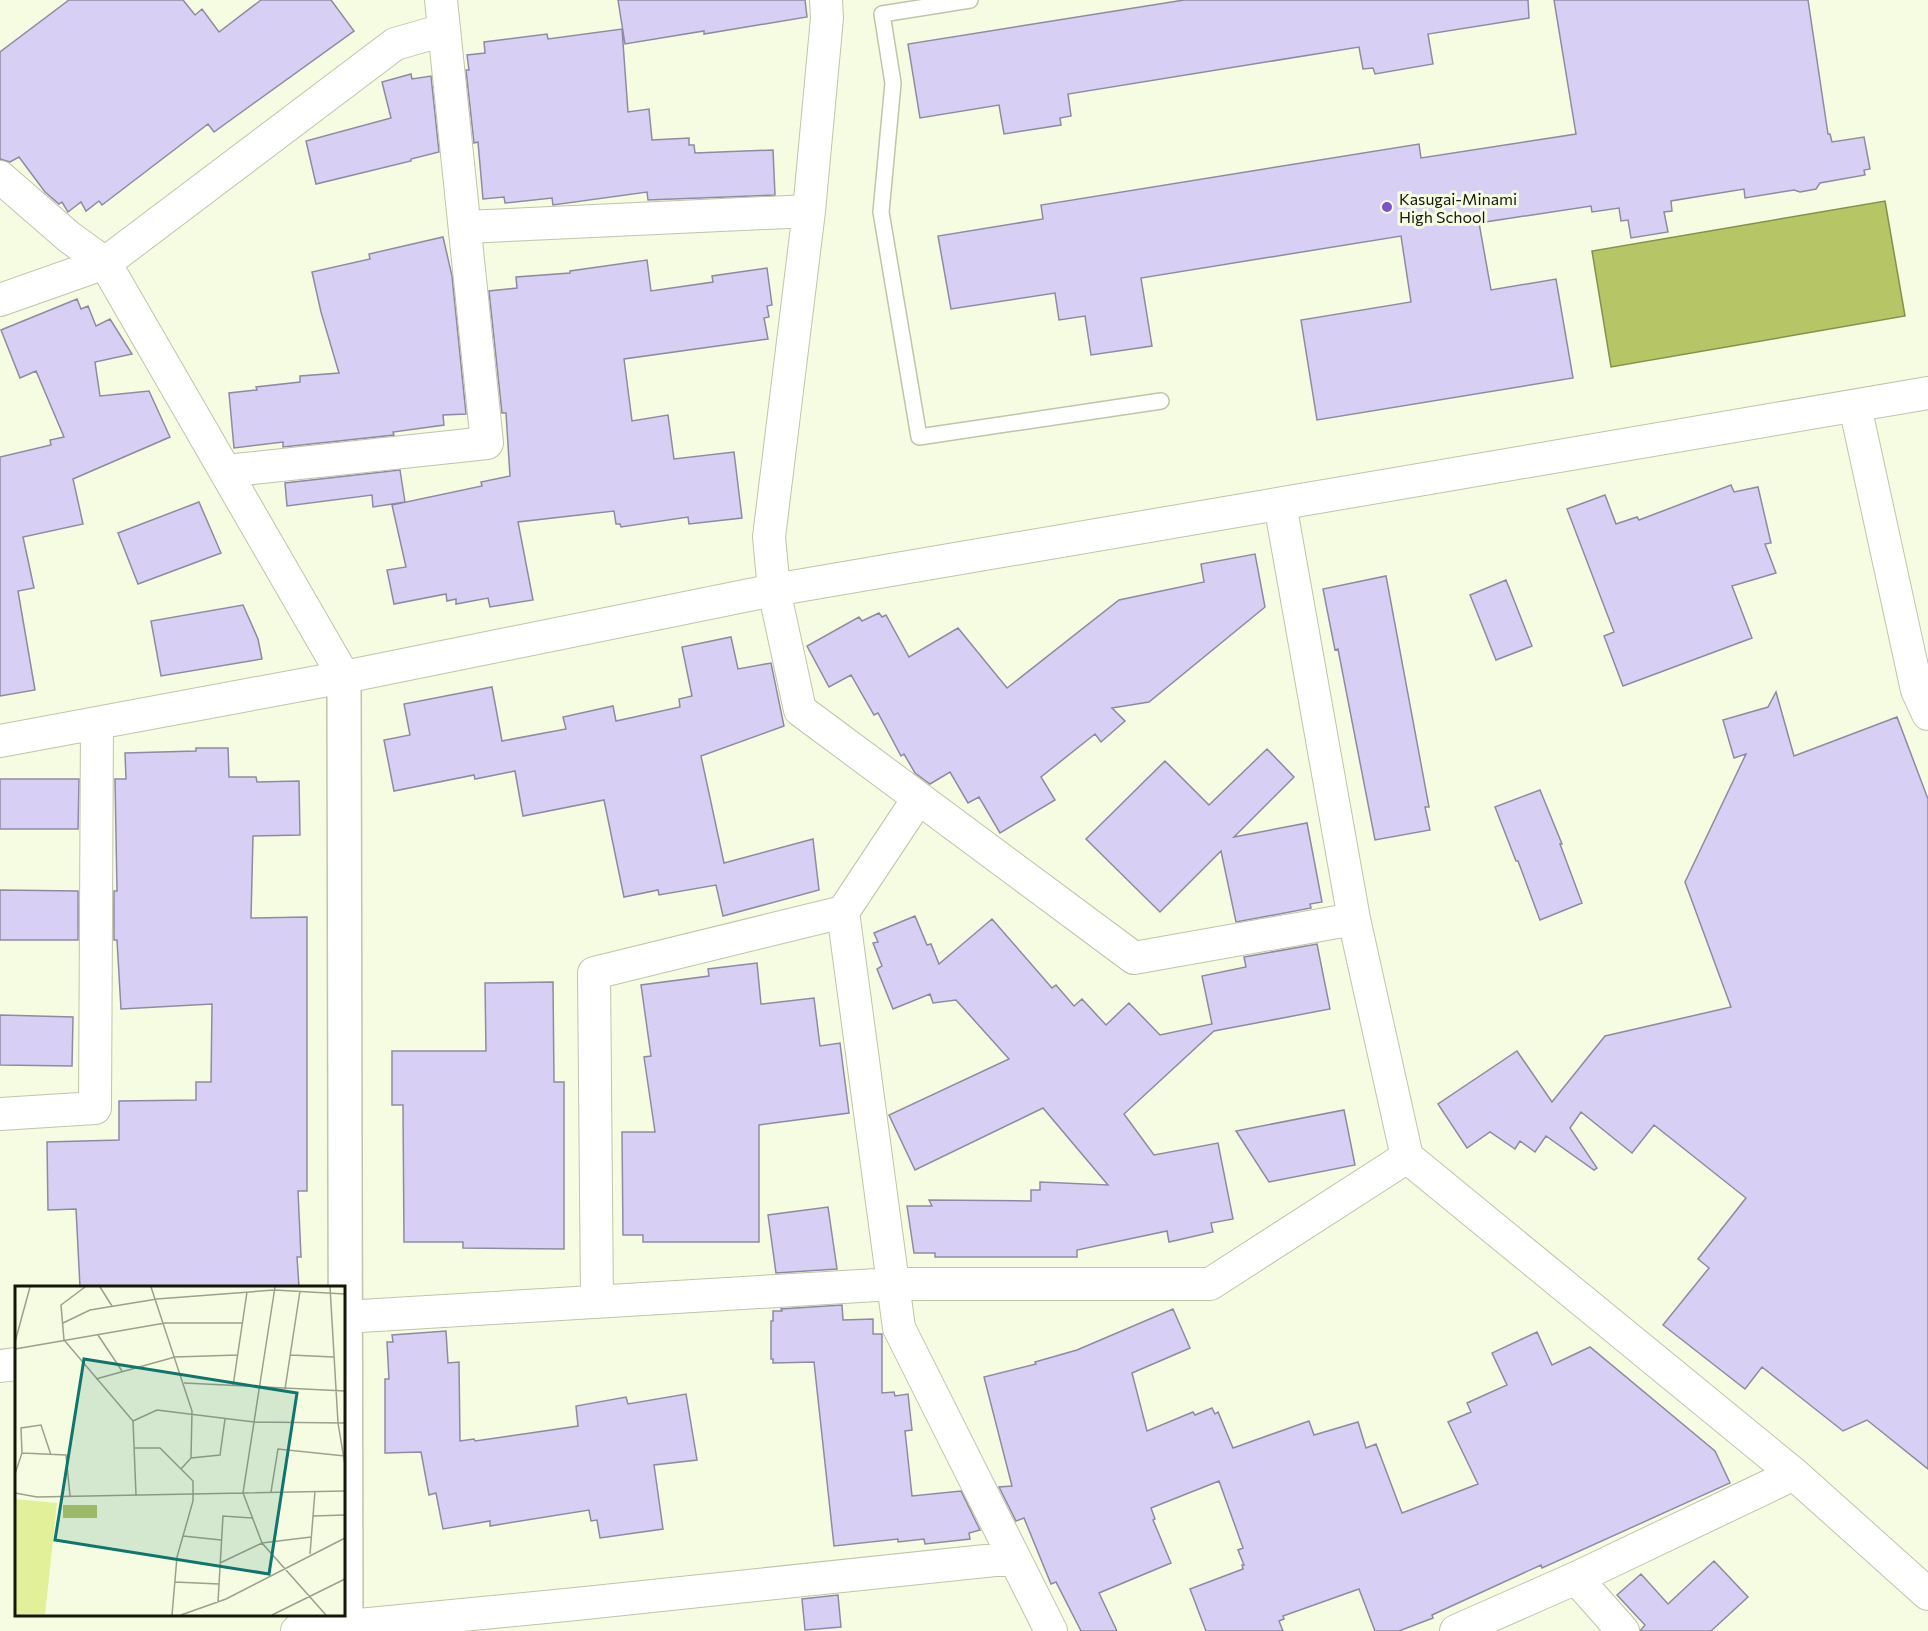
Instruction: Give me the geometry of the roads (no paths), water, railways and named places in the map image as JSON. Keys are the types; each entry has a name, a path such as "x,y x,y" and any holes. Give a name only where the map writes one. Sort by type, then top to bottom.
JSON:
{"street":[{"path":"826,0 827,18 809,211 769,537 774,590 800,710 1134,958 1354,919"},
{"path":"0,300 105,263 395,44 442,15 487,443 226,471"},
{"path":"0,177 69,237 105,263 344,677 344,1286"},
{"path":"465,227 809,211"},
{"path":"0,741 344,677 774,590 1928,393"},
{"path":"1855,405 1917,690 1928,714"},
{"path":"1280,504 1354,919 1407,1157 1794,1474 1928,1594"},
{"path":"0,1114 95,1108 97,724"},
{"path":"918,799 843,912 899,1328 1051,1631"},
{"path":"597,1302 594,973 843,912"},
{"path":"345,1317 893,1284 1210,1284 1407,1157"},
{"path":"0,1366 15,1364"},
{"path":"345,1472 346,1628"},
{"path":"1456,1631 1576,1578 1794,1474"},
{"path":"297,1631 576,1618 1014,1558"},
{"path":"1576,1578 1623,1631"}],"lane":[{"path":"970,0 882,14 892,83 881,212 919,437 1161,401"}],"place":[{"name":"Kasugai-Minami High School","path":"1387,207"}]}
